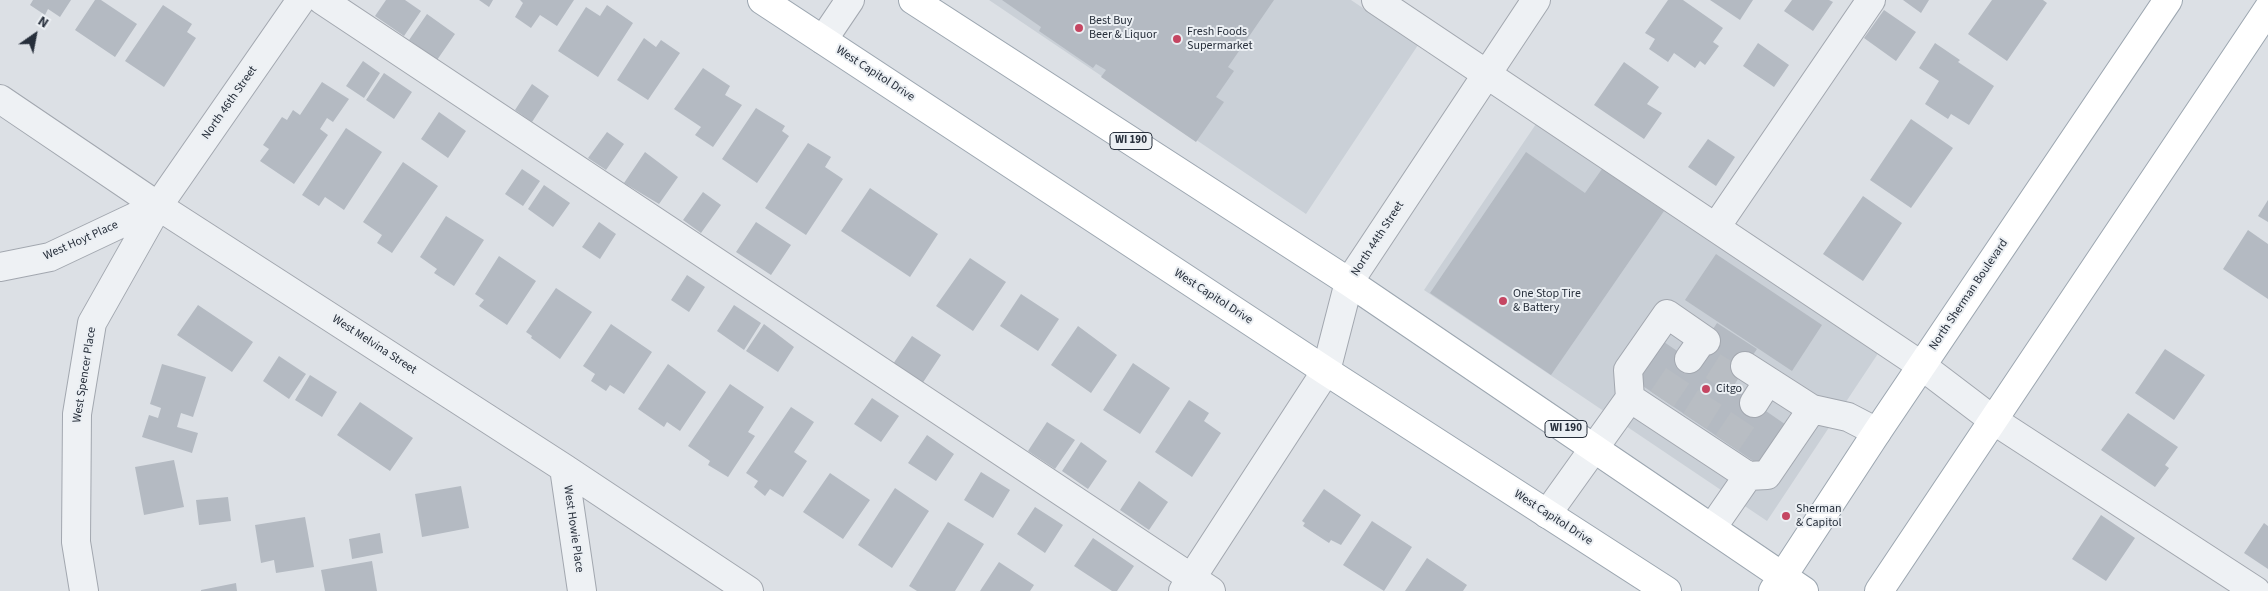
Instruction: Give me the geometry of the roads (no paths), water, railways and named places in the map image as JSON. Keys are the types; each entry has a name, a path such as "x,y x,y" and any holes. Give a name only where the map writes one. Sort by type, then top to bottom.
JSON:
{"main road":[{"name":"West Capitol Drive","path":"762,0 1326,372 1667,591"},
{"name":"WI 190","path":"913,0 1349,282 1712,528 1777,583 1804,591"},
{"name":"North Sherman Boulevard","path":"1777,583 2168,0"},
{"path":"1879,591 2268,9"}],"street":[{"name":"North 46th Street","path":"158,206 301,0"},
{"path":"322,0 1196,587"},
{"path":"823,40 850,0"},
{"path":"1376,0 1922,366 1993,420 2256,591"},
{"name":"North 44th Street","path":"1196,587 1326,372 1349,282 1536,0"},
{"path":"1716,228 1871,0"},
{"name":"West Melvina Street","path":"0,99 158,206 564,468 749,591"},
{"name":"West Hoyt Place","path":"0,268 50,257 158,206"},
{"name":"West Spencer Place","path":"84,591 76,542 77,414 92,323 158,206"},
{"path":"1547,514 1630,398 1628,370 1667,314 1699,346"},
{"path":"1745,366 1761,392 1812,409 1848,417 1877,432"},
{"path":"1630,398 1657,406 1723,450 1748,476 1767,475 1812,409"},
{"name":"West Howie Place","path":"564,468 582,591"},
{"path":"1712,528 1748,476"}],"tunnel":[{"path":"1662,399 1689,359"},
{"path":"1695,421 1734,359"},
{"path":"1727,443 1754,403"}],"place":[{"name":"Best Buy Beer & Liquor","path":"1079,28"},
{"name":"Fresh Foods Supermarket","path":"1177,39"},
{"name":"One Stop Tire & Battery","path":"1503,301"},
{"name":"Citgo","path":"1706,389"},
{"name":"Sherman & Capitol","path":"1786,516"}]}
